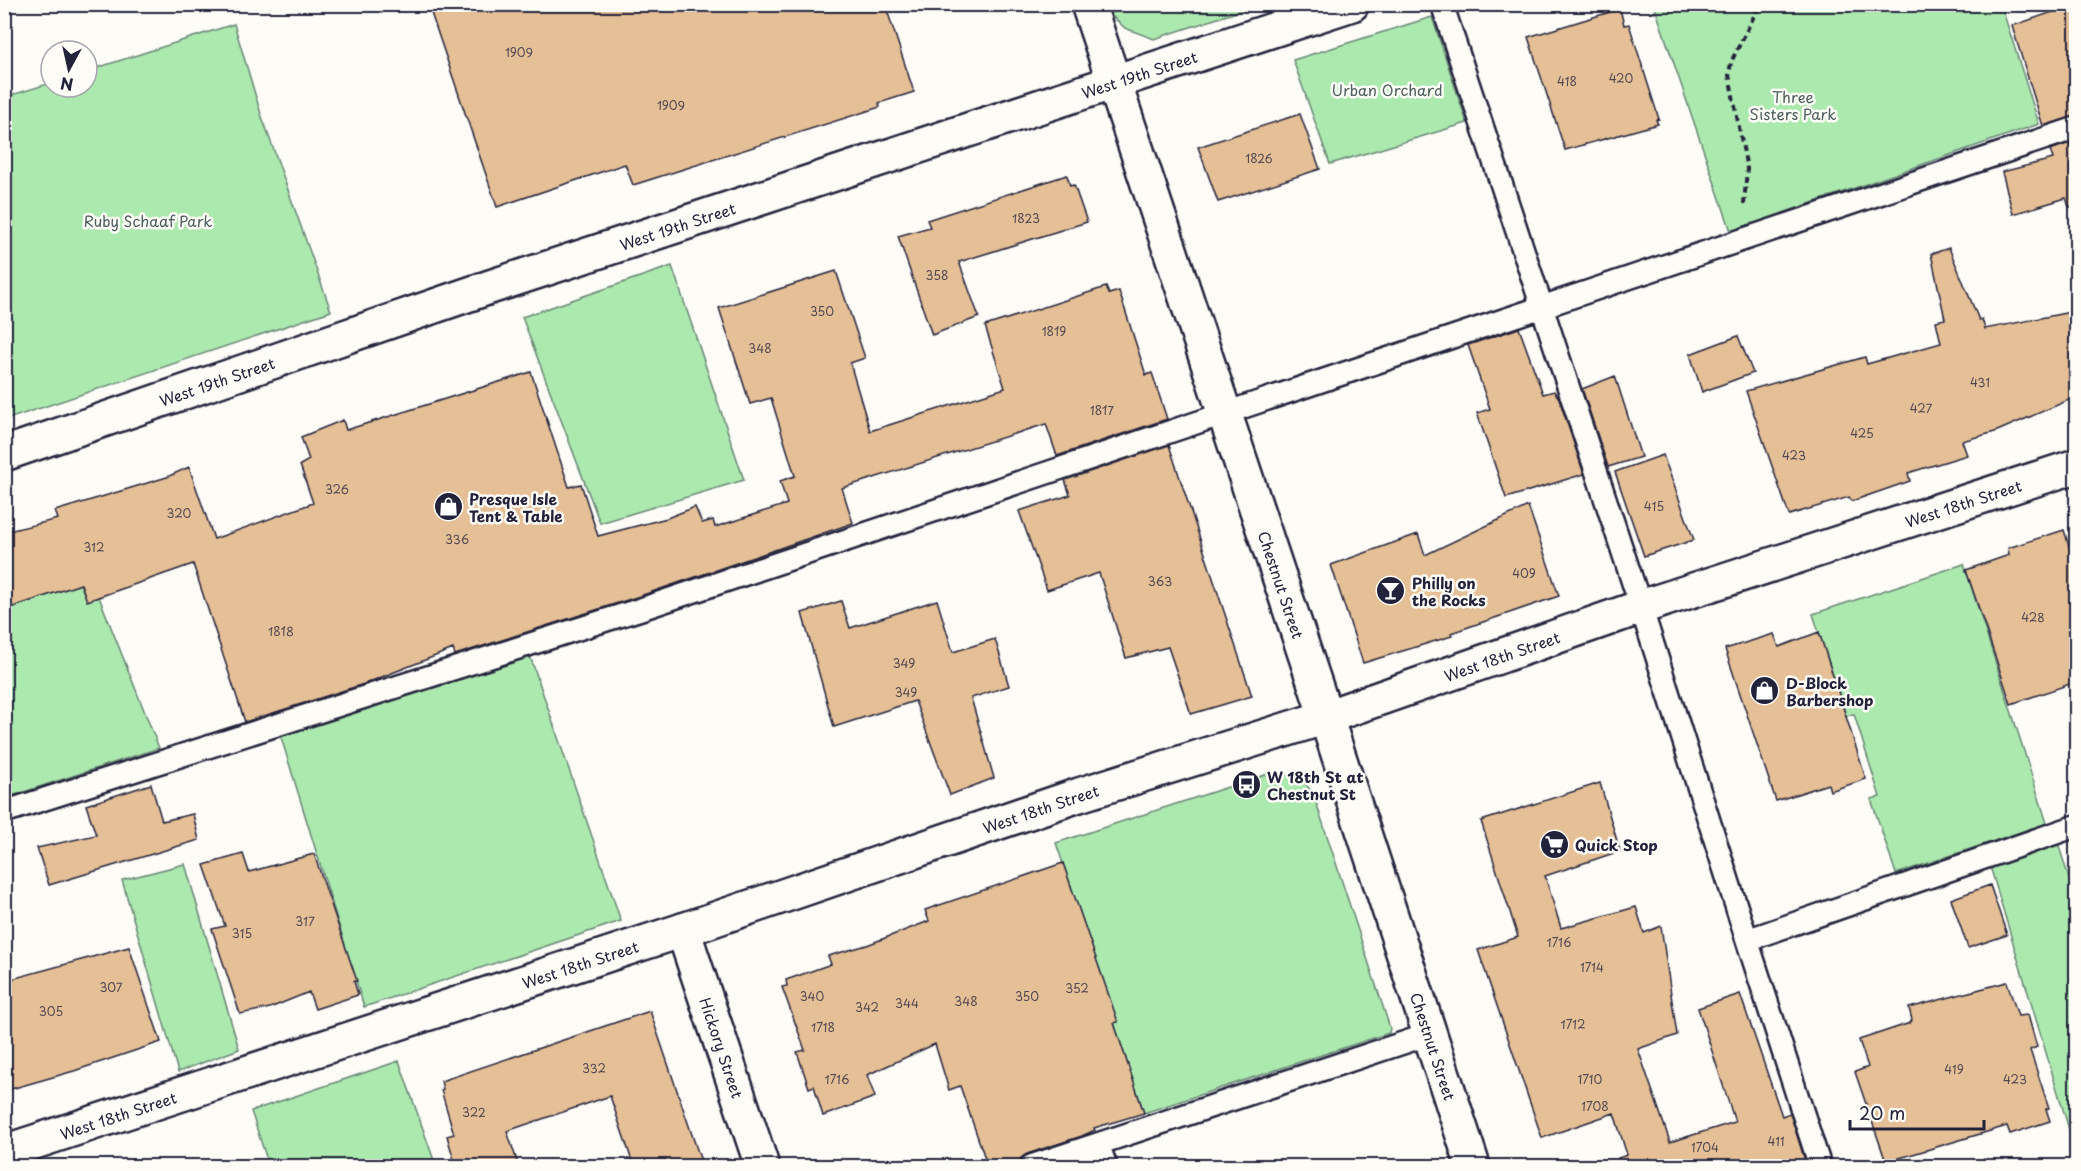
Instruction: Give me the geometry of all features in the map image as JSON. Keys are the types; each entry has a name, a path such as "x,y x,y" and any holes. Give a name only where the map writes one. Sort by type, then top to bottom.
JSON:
{"street":[{"name":"Chestnut Street","path":"1088,4 1326,717 1473,1167"},
{"name":"West 19th Street","path":"4,454 490,287 1352,4"},
{"name":"West 18th Street","path":"4,1152 683,930 916,849 1326,717 1641,607 2076,466"},
{"name":"Hickory Street","path":"683,930 762,1167"}],"lane":[{"path":"1442,4 1641,607 1820,1167"},
{"path":"4,812 644,608 2076,128"},
{"path":"1747,940 2076,826"},
{"path":"1031,1167 1430,1034"},
{"path":"1098,1144 1106,1167"}],"path":[{"path":"1743,239 1747,169 1729,75 1731,62 1760,4"}],"green space":[{"path":"1108,4 1258,5 1154,39 1125,28 1111,15"},
{"name":"Three Sisters Park","path":"1654,5 2001,5 2039,124 1731,231"},
{"name":"Urban Orchard","path":"1432,17 1467,123 1330,164 1293,60"},
{"name":"Ruby Schaaf Park","path":"234,24 261,114 331,311 5,420 5,97 39,87 39,99 99,99 99,67"},
{"path":"672,266 744,480 600,523 522,317"},
{"path":"1964,564 2047,823 1896,874 1871,799 1880,797 1854,714 1846,716 1813,614"},
{"path":"80,584 87,600 99,597 159,748 5,798 5,610"},
{"path":"529,653 621,921 364,1007 280,734"},
{"path":"1271,773 1284,774 1302,781 1314,796 1390,1028 1389,1033 1144,1113 1114,1023 1117,1021 1056,843"},
{"path":"2058,843 2076,901 2076,1146 2074,1146 1990,866"},
{"path":"185,864 239,1049 178,1072 122,880"},
{"path":"399,1061 436,1166 269,1166 251,1111"}],"building":[{"path":"428,4 885,4 914,92 879,103 880,107 633,185 625,164 497,207"},
{"path":"2076,4 2076,116 2043,126 2012,26"},
{"path":"1620,9 1624,25 1629,24 1659,119 1656,120 1658,124 1565,150 1528,37"},
{"path":"1300,114 1320,169 1218,202 1198,147"},
{"path":"2076,141 2076,206 2069,207 2066,198 2013,214 2002,172 2053,159 2050,150"},
{"path":"1067,175 1070,186 1074,185 1087,222 959,262 979,317 932,335 898,236 930,227 927,220"},
{"path":"1949,248 1979,320 1982,319 1985,329 2076,311 2076,397 1995,432 1962,441 1967,455 1908,473 1910,481 1852,501 1849,497 1789,515 1746,391 1865,357 1867,364 1941,343 1936,321 1945,319 1931,254"},
{"path":"836,271 865,358 850,363 870,431 1005,388 985,326 1106,287 1109,294 1119,291 1146,375 1152,373 1167,419 1057,456 1046,424 842,488 853,523 640,596 455,655 453,649 364,684 245,722 193,564 87,601 81,584 4,610 4,532 58,519 55,511 167,477 189,467 214,539 313,503 300,465 309,460 301,437 343,420 346,430 531,372 569,487 581,484 598,536 667,518 695,507 702,523 713,520 715,527 787,504 780,481 795,476 771,398 750,404 719,308"},
{"path":"1519,328 1543,394 1554,391 1559,398 1584,474 1506,498 1477,413 1490,409 1468,345"},
{"path":"1738,336 1753,373 1702,392 1690,354"},
{"path":"1615,376 1641,457 1608,467 1582,389"},
{"path":"1169,445 1252,696 1191,714 1168,647 1126,658 1099,573 1047,590 1019,511 1070,495 1065,480"},
{"path":"1663,455 1694,540 1644,556 1615,472"},
{"path":"1528,506 1559,596 1451,633 1452,636 1363,663 1331,565 1418,534 1425,555"},
{"path":"2064,530 2076,569 2076,682 2011,704 1966,570 2009,555 2008,548"},
{"path":"937,600 953,652 995,639 1009,686 971,698 994,778 950,795 915,701 834,727 802,613 841,601 850,628"},
{"path":"1819,632 1866,779 1830,791 1828,784 1776,801 1725,649 1774,634 1779,647"},
{"path":"1600,783 1620,851 1545,876 1561,928 1636,907 1644,933 1661,926 1677,1035 1638,1049 1670,1142 1735,1122 1698,1008 1740,994 1782,1116 1790,1113 1807,1167 1619,1167 1618,1158 1627,1155 1614,1113 1542,1138 1478,950 1518,937 1481,821"},
{"path":"151,784 162,821 193,814 199,840 49,885 37,848 96,835 86,805"},
{"path":"243,854 249,872 314,854 357,981 354,981 358,995 315,1009 309,992 270,1008 240,1014 212,929 225,926 204,865"},
{"path":"1063,863 1118,1022 1114,1023 1144,1113 1094,1128 1095,1130 1082,1136 1027,1154 1021,1158 1019,1167 988,1167 960,1086 949,1090 935,1044 867,1075 875,1097 823,1116 814,1086 809,1088 797,1052 805,1050 782,987 787,986 786,980 831,964 828,956 867,945 929,921 925,910"},
{"path":"1990,885 2007,935 1968,948 1951,899"},
{"path":"129,947 161,1042 4,1091 4,981"},
{"path":"2007,982 2018,1016 2028,1015 2037,1047 2030,1050 2049,1108 2046,1109 2050,1121 2010,1134 2007,1126 1886,1162 1855,1072 1868,1067 1859,1040 1910,1023 1912,1020 1909,1008"},
{"path":"650,1011 703,1167 634,1167 610,1096 507,1131 519,1167 456,1167 447,1136 454,1134 441,1090 443,1089 441,1081"},
{"path":"1090,1160 1092,1167 1070,1167"}],"place":[{"name":"Presque Isle Tent & Table","path":"448,507"},
{"name":"Philly on the Rocks","path":"1391,591"},
{"name":"D-Block Barbershop","path":"1765,691"},
{"name":"W 18th St at Chestnut St","path":"1246,785"},
{"name":"Quick Stop","path":"1554,844"}]}
